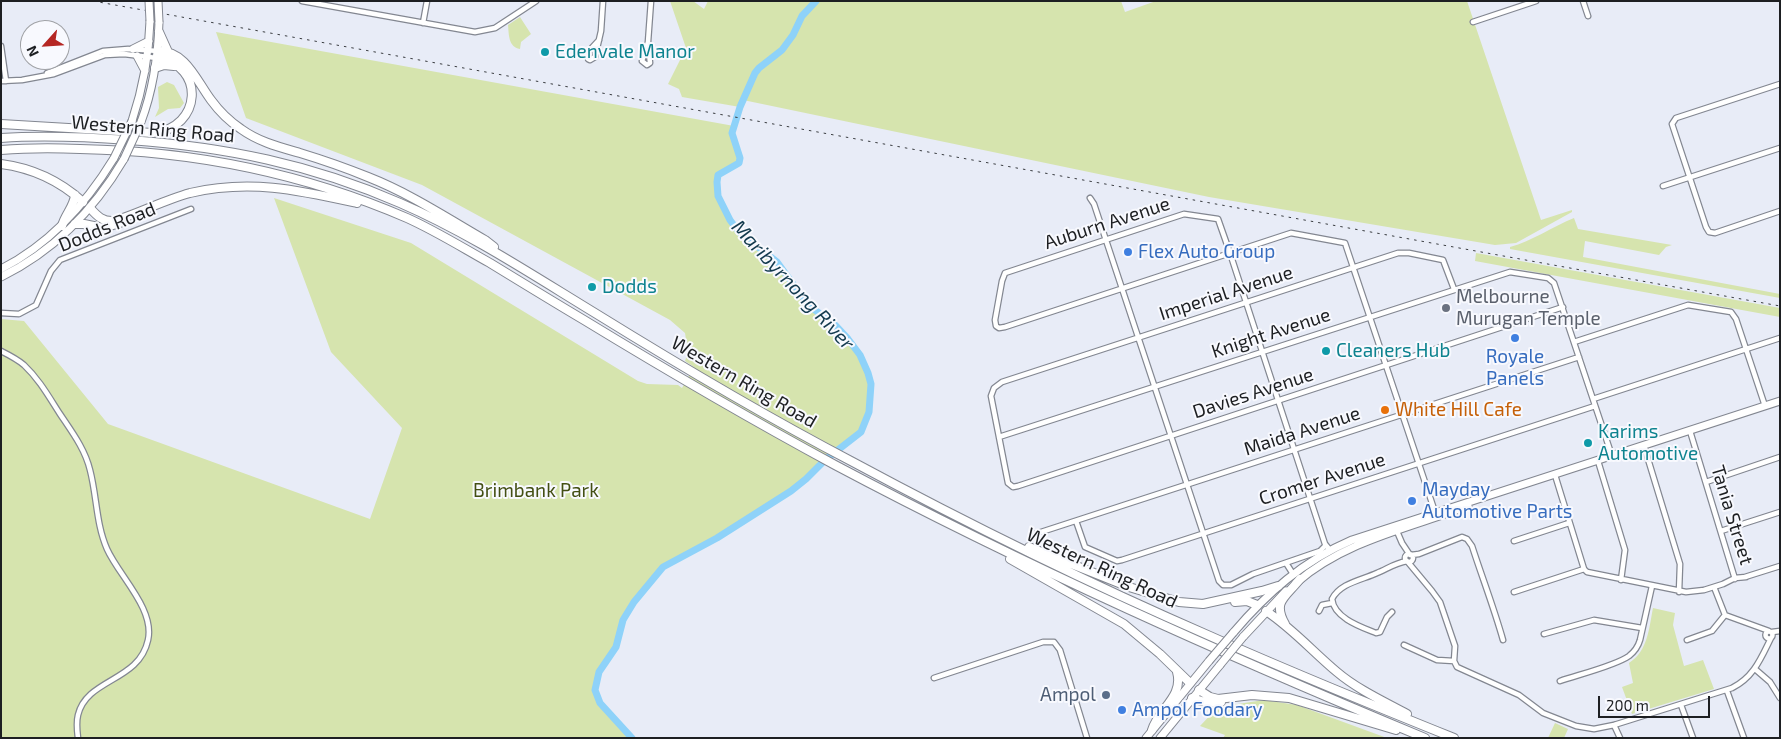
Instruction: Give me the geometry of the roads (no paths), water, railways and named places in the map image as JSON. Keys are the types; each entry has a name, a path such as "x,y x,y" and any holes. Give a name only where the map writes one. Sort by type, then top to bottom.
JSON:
{"highway":[{"path":"159,34 168,52"},
{"path":"153,53 168,52 177,56 188,65 217,107 248,134 268,143 336,165 385,184 484,240 518,265"},
{"path":"1,124 153,133 167,130 182,119 189,110 192,92 190,83 180,68 171,61 153,53"},
{"path":"155,68 169,65 180,68"},
{"name":"Western Ring Road","path":"1,138 84,137 176,144 264,158 341,180 398,202 450,227 518,265 691,372 849,461 1073,574 1210,636 1454,738"},
{"name":"Western Ring Road","path":"1,150 33,148 106,149 208,160 289,176 336,191 406,218 453,242 686,382 819,456 930,514 950,529 1268,673 1425,738"},
{"path":"1,164 41,174 61,185 83,202"},
{"path":"90,208 99,218 110,221 189,194 210,189 262,186 306,192 388,211"},
{"path":"62,226 64,218 74,203 75,195"},
{"path":"76,224 82,223 98,228 106,228 127,220 158,204"},
{"path":"1004,539 1154,596 1179,602 1216,606 1244,601 1257,605"},
{"path":"1006,554 1124,624 1160,654 1190,684"},
{"path":"1286,626 1280,616 1279,606 1281,601 1300,580"},
{"path":"1203,604 1278,586"},
{"path":"1266,611 1286,626 1338,673 1355,685 1454,738"},
{"path":"1152,730 1155,720 1176,692 1179,682 1177,672"},
{"path":"1199,690 1210,697 1218,699 1252,695 1296,700 1419,738"},
{"path":"1192,698 1211,703 1252,695"}],"main road":[{"path":"1,277 38,256 76,224 111,181 124,159 141,122 150,96 155,68 149,41 149,1"},
{"path":"1,269 41,244 62,226 83,202 114,158 132,121 145,71 159,34 158,1"},
{"path":"133,49 149,41"},
{"path":"137,56 145,71"},
{"path":"83,202 90,208"},
{"path":"1146,738 1257,605 1293,574 1330,551 1362,536 1396,528 1435,514 1485,500 1503,492 1780,401"},
{"path":"1160,738 1266,611 1300,580 1326,561 1330,551"},
{"path":"1293,574 1298,574 1326,561"},
{"path":"1257,605 1266,611"},
{"path":"1190,684 1199,690"}],"street":[{"path":"302,1 475,32 484,32 495,28 536,1"},
{"path":"423,23 427,1"},
{"path":"599,40 603,1"},
{"path":"648,42 651,1"},
{"path":"1473,22 1536,1"},
{"path":"1583,1 1588,16"},
{"path":"1,46 4,81 22,80 57,73 105,56 124,54 137,56 153,53"},
{"path":"44,75 98,52 133,49 153,53"},
{"path":"1780,84 1676,118 1673,122 1673,127 1709,232 1715,232 1780,211"},
{"path":"1663,186 1780,148"},
{"path":"1090,198 1094,204 1106,239 1202,534 1218,579 1223,585 1231,585 1249,575 1320,551 1330,551 1230,253"},
{"name":"Dodds Road","path":"1,314 19,314 36,305 51,271 60,260 191,209"},
{"name":"Auburn Avenue","path":"1122,288 1005,327 998,327 995,324 1005,273 1184,214 1213,218 1219,221 1230,253"},
{"path":"1122,288 1293,233 1346,244 1435,514"},
{"name":"Imperial Avenue","path":"999,437 991,396 993,389 1002,382 1246,302 1401,252 1438,258 1445,262 1454,289"},
{"name":"Knight Avenue","path":"999,437 1510,272 1552,280 1562,308"},
{"path":"1574,342 1688,305 1731,312 1734,314 1765,406"},
{"path":"1562,308 1612,456"},
{"name":"Davies Avenue","path":"999,437 1006,476 1010,486 1016,486 1562,308"},
{"path":"1593,399 1780,338"},
{"path":"1,351 19,361 36,378 81,446 91,472 98,522 104,541 113,560 145,611 149,623 148,641 138,661 128,671 90,695 82,705 77,720 78,738"},
{"name":"Maida Avenue","path":"1035,534 1579,357"},
{"name":"Cromer Avenue","path":"1076,521 1085,547 1119,561 1595,406"},
{"name":"Tania Street","path":"1690,431 1735,579"},
{"path":"1644,446 1680,564 1679,592"},
{"path":"1706,482 1780,457"},
{"path":"1598,461 1625,550 1621,580"},
{"path":"1555,475 1584,569 1588,572 1679,592 1698,592 1780,566"},
{"path":"1721,531 1780,512"},
{"path":"1514,541 1569,523"},
{"path":"1396,528 1416,573 1440,602 1455,646 1454,661 1456,667 1519,695 1550,716 1586,728 1603,728 1727,691 1742,682 1755,669 1770,635 1780,631"},
{"path":"1319,611 1320,607 1332,602 1336,594 1349,584 1462,537 1470,542 1503,640"},
{"path":"1286,563 1293,574"},
{"path":"1514,592 1584,569"},
{"path":"1560,681 1626,658 1638,645 1652,586"},
{"path":"1714,587 1725,615 1770,635"},
{"path":"1332,602 1334,608 1350,621 1379,633 1387,617 1392,612"},
{"path":"1687,640 1712,631 1725,615"},
{"path":"1544,634 1584,621 1594,620 1604,620 1642,628"},
{"path":"934,678 1042,642 1055,642 1059,648 1087,738"},
{"path":"1404,645 1437,660 1454,661"},
{"path":"1755,669 1770,682 1780,698"},
{"path":"1727,691 1744,738"},
{"path":"1681,705 1693,738"},
{"path":"1614,725 1620,738"}],"waterway":[{"name":"Maribyrnong River","path":"632,738 600,703 595,690 599,672 616,647 623,620 634,602 663,567 717,538 791,491 806,479 825,460 861,432 869,412 871,384 860,355 835,325 815,310 801,295 777,262 739,232 730,220 718,196 718,175 739,163 740,158 732,133 740,107 755,73 782,50 793,35 802,16 816,1"}],"railway":[{"path":"93,1 1780,306"}],"place":[{"name":"Edenvale Manor","path":"545,52"},
{"name":"Flex Auto Group","path":"1128,252"},
{"name":"Dodds","path":"592,287"},
{"name":"Melbourne Murugan Temple","path":"1446,308"},
{"name":"Royale Panels","path":"1515,338"},
{"name":"Cleaners Hub","path":"1326,351"},
{"name":"White Hill Cafe","path":"1385,410"},
{"name":"Karims Automotive","path":"1588,443"},
{"name":"Mayday Automotive Parts","path":"1412,501"},
{"name":"Ampol","path":"1106,695"},
{"name":"Ampol Foodary","path":"1122,710"}],"park label":[{"name":"Brimbank Park","path":"536,491"}]}
